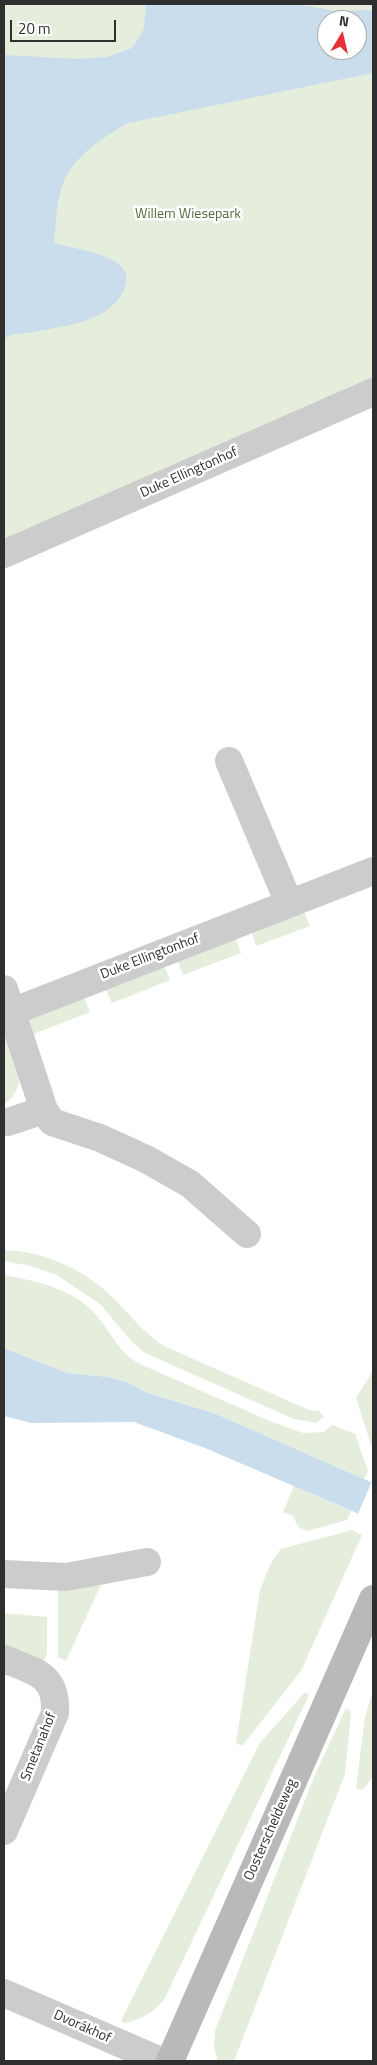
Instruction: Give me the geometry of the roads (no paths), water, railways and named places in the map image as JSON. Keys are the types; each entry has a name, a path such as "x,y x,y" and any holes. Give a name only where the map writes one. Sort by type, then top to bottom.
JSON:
{"street":[{"name":"Duke Ellingtonhof","path":"4,554 373,392"},
{"path":"229,760 288,904"},
{"name":"Duke Ellingtonhof","path":"44,1110 7,1005 373,872"},
{"path":"8,1122 44,1110 52,1122 100,1138 146,1159 190,1184 247,1234"},
{"path":"4,1574 66,1577 147,1562"},
{"name":"Oosterscheldeweg","path":"170,2061 373,1599"},
{"name":"Smetanahof","path":"4,1659 39,1674 52,1686 56,1697 55,1713 4,1831"},
{"name":"Dvorákhof","path":"4,1993 161,2061"}],"water":[{"path":"146,4 295,4 331,10 317,10 317,60 367,60 367,10 373,10 373,73 128,123 98,142 79,158 72,167 61,189 54,243 89,251 114,260 122,267 127,276 125,287 119,299 99,315 73,324 29,333 14,334 4,338 4,55 77,59 107,57 132,48 144,29"},
{"path":"4,1348 67,1373 108,1377 127,1382 148,1393 216,1414 373,1483 373,1520 205,1448 134,1422 31,1423 4,1416"}],"park label":[{"name":"Willem Wiesepark","path":"188,215"}]}
